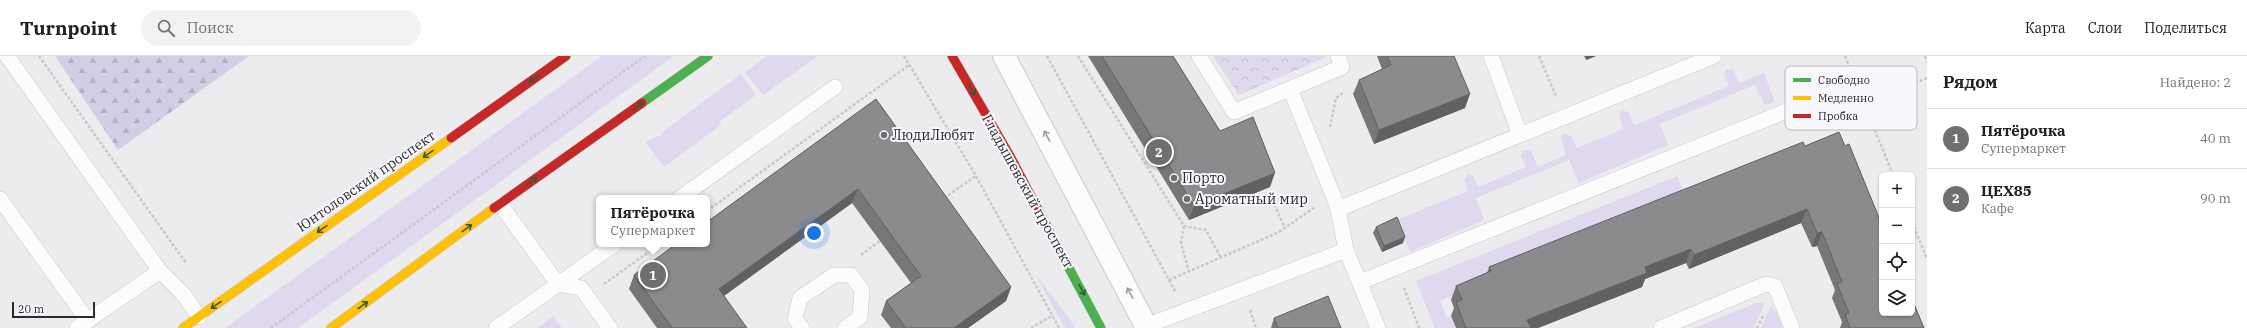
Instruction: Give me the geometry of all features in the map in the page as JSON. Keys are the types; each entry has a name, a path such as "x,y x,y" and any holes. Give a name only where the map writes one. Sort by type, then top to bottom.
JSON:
{"street":[{"name":"Юнтоловский проспект","path":"183,328 566,56"},
{"path":"331,328 500,204 708,56"},
{"name":"Гладышевский проспект","path":"952,56 991,121 1101,328"},
{"path":"1004,56 1147,327"}],"lane":[{"path":"8,56 160,272 184,295 199,317"},
{"path":"1199,56 1234,112 1342,67 1338,56"},
{"path":"1491,56 1520,135"},
{"path":"1338,209 1714,56"},
{"path":"684,195 835,88"},
{"path":"1290,89 1338,209 1346,250 1378,328"},
{"path":"1360,282 1785,112"},
{"path":"0,199 82,324 160,272"},
{"path":"500,204 558,284 581,288 610,328"},
{"path":"496,328 611,247"},
{"path":"1147,327 1346,250"},
{"path":"802,328 795,318 800,298 834,275 851,275 862,290 860,317 845,328"},
{"path":"1661,328 1766,284 1776,286 1792,328"}],"path":[{"path":"39,56 188,266"},
{"path":"271,328 645,56"},
{"path":"904,56 976,176 1059,328"},
{"path":"1047,56 1176,292"},
{"path":"1078,56 1184,226 1181,243 1189,272"},
{"path":"1539,56 1556,97"},
{"path":"1845,56 1849,66"},
{"path":"1925,56 1927,62"},
{"path":"710,208 909,65"},
{"path":"1329,132 1336,98 1347,89"},
{"path":"1875,130 1892,172"},
{"path":"941,200 976,176"},
{"path":"1272,200 1285,228"},
{"path":"1184,226 1206,230 1221,258"},
{"path":"1915,230 1927,260"},
{"path":"860,255 880,241"},
{"path":"1396,267 1420,328"},
{"path":"1248,305 1256,328"},
{"path":"1031,328 1053,315"}],"green space":[{"path":"55,56 249,56 118,150"},
{"path":"602,56 674,56 298,328 225,328"},
{"path":"767,56 818,56 763,95 745,72"},
{"path":"1213,56 1326,56 1327,57 1239,95"},
{"path":"1726,69 1733,70 1739,83 1764,73 1775,102 1765,105 1755,85 1660,124 1668,145 1579,183 1569,160 1476,198 1484,220 1410,252 1396,220 1468,191 1464,180 1468,174 1473,176 1478,187 1526,167 1521,155 1524,150 1531,151 1538,167 1566,155 1561,137 1564,134 1571,136 1577,148 1623,129 1619,114 1623,110 1629,113 1634,125 1729,86 1724,75"},
{"path":"741,74 756,95 719,122 721,125 664,167 646,143 657,136 659,137 662,135 661,133"},
{"path":"1677,176 1685,196 1440,301 1447,318 1451,317 1455,328 1435,328 1416,281"},
{"path":"1036,275 1072,322 1075,328 1065,328"},
{"path":"1756,303 1765,303 1753,328 1694,328"},
{"path":"1771,306 1777,313 1783,328 1761,328"},
{"path":"553,316 562,328 537,328"}],"building":[{"path":"1102,56 1173,56 1220,131 1253,117 1275,173 1194,206"},
{"path":"1387,56 1454,56 1470,94 1379,130 1359,80 1391,65"},
{"path":"876,99 1011,287 954,328 906,328 886,301 921,276 858,189 719,289 747,328 672,328 634,275 672,247 710,247 710,220"},
{"path":"1839,132 1845,146 1849,144 1879,218 1879,316 1915,316 1915,306 1924,328 1850,328 1845,314 1849,313 1837,284 1842,282 1822,232 1817,233 1807,209 1694,255 1691,249 1645,267 1647,273 1527,320 1531,328 1466,328 1456,302 1462,300 1456,286 1491,271 1489,267 1803,142 1805,146"},
{"path":"1397,217 1405,237 1384,246 1376,227"},
{"path":"1328,296 1341,328 1278,328 1274,318"}],"traffic: fast":[{"path":"642,103 708,56"},
{"path":"1046,225 1101,328"}],"traffic: slow":[{"path":"183,328 451,138"},
{"path":"331,328 494,208"}],"traffic: jam":[{"path":"451,138 566,56"},
{"path":"952,56 1010,156 1046,225"},
{"path":"494,208 642,103"}],"place":[{"name":"ЛюдиЛюбят","path":"884,135"},
{"name":"ЦЕХ85","path":"1159,152"},
{"name":"Порто","path":"1174,178"},
{"name":"Ароматный мир","path":"1187,199"},
{"name":"Пятёрочка","path":"653,275"}]}
